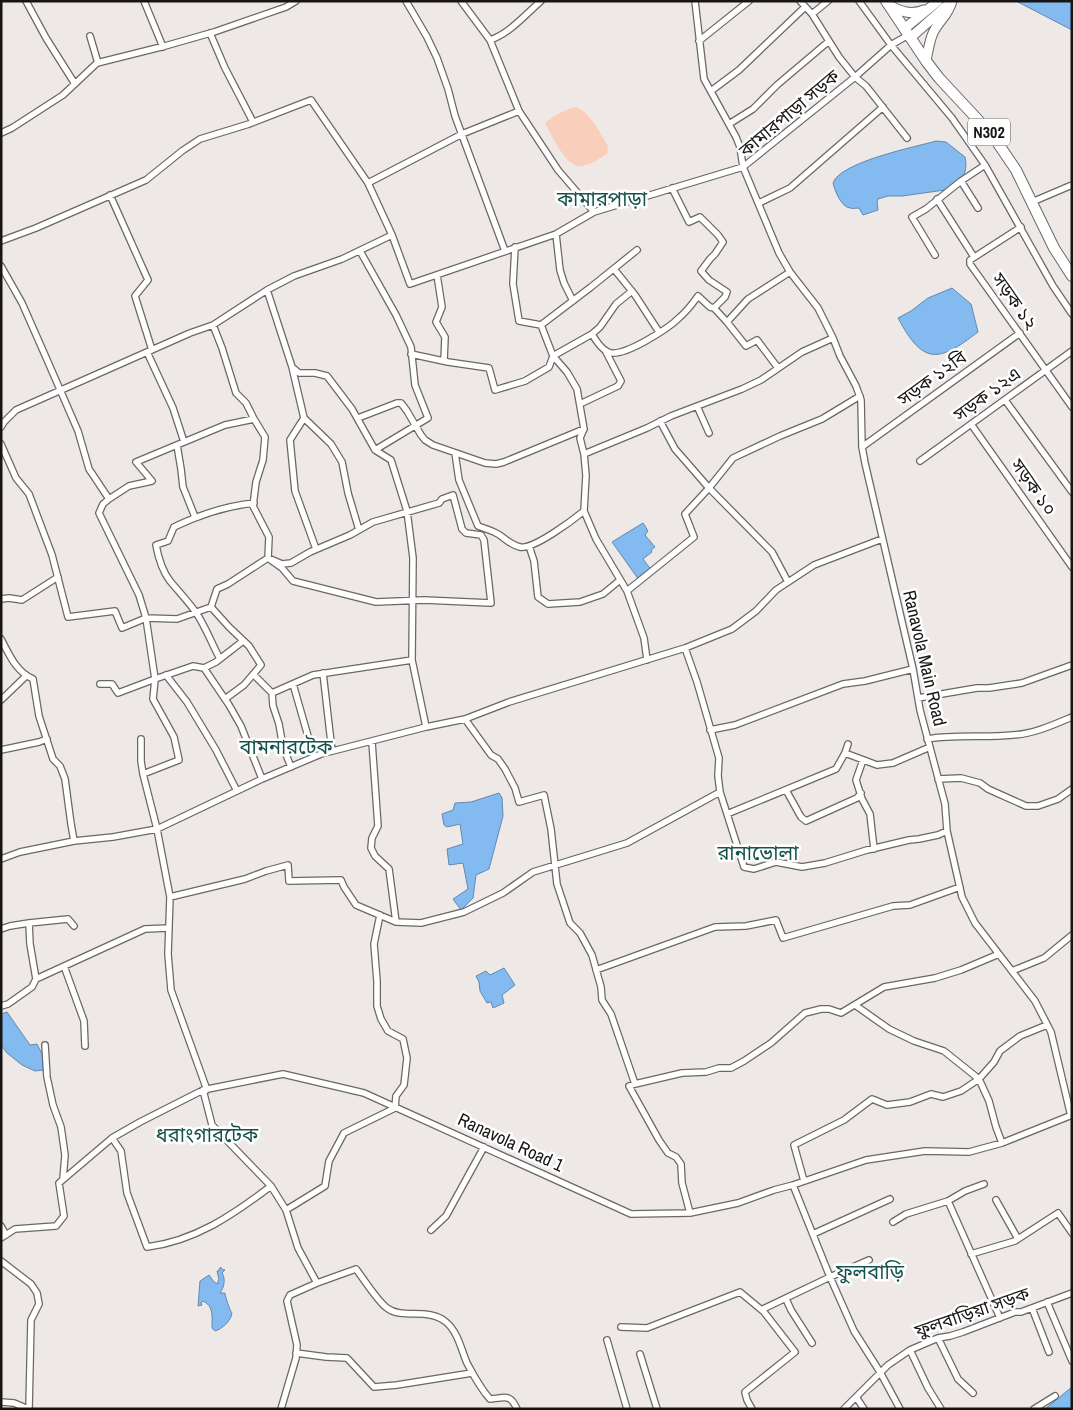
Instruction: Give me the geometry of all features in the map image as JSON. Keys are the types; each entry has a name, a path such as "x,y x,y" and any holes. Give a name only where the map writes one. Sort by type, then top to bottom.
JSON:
{"highway":[{"name":"N302","path":"888,3 926,61 993,136 1016,170 1054,248 1072,276"}],"main road":[{"path":"908,34 938,1"},
{"path":"908,34 952,1"},
{"path":"926,61 933,32 950,11 952,1"},
{"path":"888,3 903,12 910,13 930,8"}],"street":[{"path":"26,1 46,38 75,84"},
{"path":"144,1 163,47"},
{"path":"1,133 12,128 62,95 98,63 210,33 296,1"},
{"path":"406,1 437,58 462,134 505,251"},
{"path":"461,1 490,40 519,111 558,170 594,212"},
{"path":"490,40 509,30 541,1"},
{"path":"1,241 36,228 146,180 182,150 200,139 253,122 310,100 368,183 392,235 410,284 556,234 594,212 743,167 740,147 704,79 695,1"},
{"path":"699,41 749,1"},
{"path":"800,1 812,14 828,41 855,78 866,86 907,138"},
{"path":"812,14 828,1"},
{"path":"858,1 891,45 952,118 986,165 1053,286 1072,314"},
{"path":"711,91 739,70 805,7"},
{"path":"210,33 225,68 253,122"},
{"name":"কামারপাড়া সড়ক","path":"759,203 743,167 855,78 891,45 908,34"},
{"path":"90,36 98,63"},
{"path":"728,124 753,109 777,85 828,41"},
{"path":"759,203 790,188 883,107"},
{"path":"368,183 462,134 519,111"},
{"path":"935,255 912,217 986,165"},
{"path":"961,181 978,208"},
{"path":"1032,202 1072,185"},
{"path":"672,188 689,222 700,217 723,242 716,254 701,271 709,280 727,292 725,298 714,308"},
{"path":"110,195 148,280 135,296 150,351 173,408 184,442"},
{"path":"937,200 974,257 1021,227"},
{"name":"Ranavola Main Road","path":"759,203 779,253 790,272 818,308 860,396 862,447 918,698 945,804 946,832 962,897 975,923 1035,1001 1048,1025 1071,1116"},
{"path":"556,234 560,270 573,301"},
{"path":"1,427 16,410 190,333 213,325 267,290 294,276 342,259 392,235"},
{"path":"516,247 514,284 520,321 541,325 637,250"},
{"path":"360,250 396,315 411,347 415,385 428,418 375,450"},
{"name":"সড়ক ১২","path":"974,257 970,260 970,264 1072,407"},
{"path":"1,266 22,302 78,431 90,469 109,499"},
{"path":"614,269 632,291 659,332"},
{"path":"727,322 748,299 790,272"},
{"path":"437,275 442,306 436,322 445,337 444,361"},
{"path":"267,290 292,367 304,418 331,444 342,462 348,493 359,530"},
{"path":"412,354 489,368 496,390 525,381 549,367 553,356 592,334 600,327 616,304 632,291"},
{"path":"606,352 613,354 651,339 680,318 698,296 710,307 714,308 746,346 756,340 778,368"},
{"path":"213,325 236,393 246,404 265,437 264,460 256,482 254,506 269,537 268,558"},
{"path":"541,325 553,356 578,389 584,429 580,438 586,475 584,511 596,539 626,591 644,638 647,660"},
{"name":"সড়ক ১২বি","path":"862,447 1020,333"},
{"path":"580,404 618,386 621,381 606,352 592,334"},
{"path":"584,454 762,380 802,352 833,338"},
{"name":"সড়ক ১২এ","path":"920,461 1072,352"},
{"path":"292,367 298,373 315,373 327,376 358,418 375,450 391,460 407,511 413,558 412,660 426,727"},
{"path":"626,591 694,538 684,514 709,488 733,458 822,419 860,396"},
{"path":"1005,400 1072,492"},
{"path":"358,418 401,403 414,426 425,440 433,445 485,463 496,464 584,429"},
{"path":"697,406 709,433"},
{"path":"304,418 290,440 295,491 316,549"},
{"path":"143,774 179,760 174,736 153,699 155,679 146,618 139,595 99,513 103,504 128,486 152,481 136,462 225,425 254,419"},
{"path":"660,421 674,449 709,488 772,552 788,582"},
{"name":"সড়ক ১০","path":"972,424 1072,567"},
{"path":"1,444 16,478 29,494 52,555 68,617 115,611 122,628 146,618 177,619 211,607"},
{"path":"177,445 182,469 183,487 195,517"},
{"path":"456,453 459,480 478,526 498,534 520,547 537,543 584,511"},
{"path":"452,495 454,496 462,529 466,533 481,535 484,540 491,603 412,600 376,602 293,580 282,568 268,558 282,564 291,563 316,549 350,536 373,522 439,503 442,499 452,495"},
{"path":"220,659 196,612 169,580 158,555 156,545 168,541 174,527 195,517 235,505 254,503"},
{"path":"1,858 20,852 74,841 157,829 262,779 314,757 426,727 465,719 509,702 685,648 732,629 756,611 776,590 814,564 882,539"},
{"path":"529,546 534,560 538,597 548,604 580,602 603,594 620,580"},
{"path":"211,607 217,589 268,558"},
{"path":"1,599 22,600 58,577"},
{"path":"211,607 249,646 261,665 244,685 225,699"},
{"path":"1,639 13,662 26,676 33,679 39,716 53,759 60,766 65,779 74,841"},
{"path":"100,684 112,684 118,693 193,666 204,668 220,659 243,641"},
{"path":"685,648 719,758 718,776 720,792 744,867 754,869 776,862 802,867 825,863 946,832"},
{"path":"272,693 314,675 412,660"},
{"path":"918,698 1022,683 1072,665"},
{"path":"204,668 241,726 262,779"},
{"path":"710,730 735,725 843,684 865,681 912,669"},
{"path":"323,673 332,752"},
{"path":"166,675 187,702 216,750 237,791"},
{"path":"1,700 26,676"},
{"path":"255,676 272,693 273,706 280,724 283,747 291,767"},
{"path":"293,684 314,757"},
{"path":"928,738 1013,736 1032,732 1072,717"},
{"path":"465,719 491,755 498,759 505,769 515,788 519,802 544,795 551,829 557,884 570,923 580,934 592,955 601,987 602,1000 611,1014 635,1084"},
{"path":"1,750 47,739"},
{"path":"141,739 143,774 157,829 170,897 168,954 171,990 205,1090 212,1125 271,1186 286,1210 298,1248 317,1283"},
{"path":"372,742 378,826 372,838 371,848 375,856 389,869 396,922"},
{"path":"727,814 836,769 848,744"},
{"path":"845,753 877,765 893,764 930,747"},
{"path":"863,760 856,780 870,814 874,849"},
{"path":"938,779 961,778 980,783 988,790 1026,806 1038,806 1058,799 1072,790"},
{"path":"786,790 801,817 806,821 857,798 861,794"},
{"path":"170,897 246,879 288,865 289,881 341,880 356,905 396,922 421,923 464,912 503,893 532,872 627,843 720,792"},
{"path":"596,970 715,927 746,926 776,920 783,938 893,906 910,905 960,887"},
{"path":"286,1210 325,1186 329,1161 344,1133 395,1108 396,1096 404,1084 407,1058 403,1039 388,1031 376,1006 377,982 374,944 380,916"},
{"path":"1,929 29,923 68,919 74,926"},
{"path":"1,1006 8,1004 32,987 36,979 30,944 29,923"},
{"path":"36,979 145,929 169,928"},
{"path":"1012,971 1044,958 1072,935"},
{"path":"690,1213 682,1183 681,1164 676,1157 668,1153 659,1140 629,1086 682,1074 731,1068 770,1043 806,1013 829,1009 841,1013 884,988 935,978 961,970 999,954"},
{"path":"64,966 84,1021 85,1046"},
{"path":"855,1005 889,1029 914,1041 944,1051 979,1079 989,1100 1002,1143"},
{"path":"804,1181 794,1146 844,1120 872,1099 887,1105 910,1102 932,1094 943,1097 961,1091 979,1079 994,1062 1000,1051 1020,1036 1048,1025"},
{"path":"1,1226 3,1236 15,1229 56,1226 64,1216 59,1183 63,1179 65,1155 61,1127 53,1104 47,1077 45,1044"},
{"name":"Ranavola Road 1","path":"63,1179 112,1138 205,1090 283,1074 364,1093 631,1214 690,1213 738,1203 866,1160 925,1151 969,1152 1002,1143 1071,1116"},
{"path":"112,1138 121,1151 127,1193 147,1246 164,1245 216,1224 271,1186"},
{"path":"431,1230 446,1216 484,1147"},
{"path":"893,1222 906,1214 948,1201 965,1191 984,1184"},
{"path":"793,1185 854,1332 880,1372 900,1409"},
{"path":"813,1234 890,1199"},
{"path":"996,1200 1018,1239"},
{"path":"948,1201 1000,1318"},
{"path":"971,1254 1018,1239 1058,1213 1072,1233"},
{"path":"764,1312 763,1310 869,1260"},
{"path":"1,1261 31,1284 37,1293 39,1304 31,1320 28,1409 14,1403 1,1402"},
{"path":"281,1409 297,1345 287,1301 290,1295 356,1269 387,1308 396,1312 435,1315 446,1322 457,1337 479,1386 490,1399 508,1398 513,1400 517,1409"},
{"path":"621,1327 647,1328 740,1292 764,1312 795,1352 745,1392 752,1409"},
{"name":"ফুলবাড়িয়া সড়ক","path":"844,1409 880,1372 910,1350 938,1338 950,1336 1071,1295"},
{"path":"786,1299 812,1343"},
{"path":"1047,1302 1072,1361"},
{"path":"1032,1308 1049,1352"},
{"path":"938,1338 958,1379 973,1393"},
{"path":"607,1340 627,1408 619,1409"},
{"path":"910,1350 928,1388 941,1409"},
{"path":"296,1353 347,1358 374,1387 398,1386 472,1373"},
{"path":"640,1354 657,1409"},
{"path":"1034,1409 1055,1396"},
{"path":"856,1397 864,1409"}],"shaded area":[{"path":"576,107 591,119 608,146 607,154 592,163 582,166 576,166 565,157 545,123 560,113"}],"water":[{"path":"1016,1 1072,1 1072,30"},
{"path":"936,141 946,142 965,157 966,169 964,174 959,182 950,188 878,199 878,210 863,215 859,208 847,207 839,198 833,183 839,175 849,168 879,156"},
{"path":"952,288 971,304 978,332 952,350 942,354 932,354 915,344 898,318 928,298"},
{"path":"643,523 648,531 645,535 655,547 643,559 652,571 639,580 612,542"},
{"path":"499,793 502,798 503,816 489,869 476,875 473,898 461,910 453,899 468,889 463,863 449,865 447,849 463,844 460,824 447,827 444,825 442,814 453,810 455,803 471,802"},
{"path":"504,968 515,985 502,995 504,1003 493,1008 491,1002 487,1003 480,991 476,976 486,971 490,975"},
{"path":"7,1012 30,1045 37,1044 44,1058 44,1070 35,1071 22,1065 7,1053 1,1045 1,1014"},
{"path":"221,1267 221,1269 225,1270 222,1273 224,1283 220,1293 225,1293 232,1313 226,1324 215,1331 212,1328 212,1312 207,1303 203,1301 202,1305 198,1306 200,1281 209,1275 218,1284 217,1271"},
{"path":"1072,1387 1072,1409 1045,1409"}],"district":[{"name":"কামারপাড়া","path":"602,198"},
{"name":"বামনারটেক","path":"286,746"},
{"name":"রানাভোলা","path":"758,852"},
{"name":"ধরাংগারটেক","path":"207,1134"},
{"name":"ফুলবাড়ি","path":"870,1271"}]}
